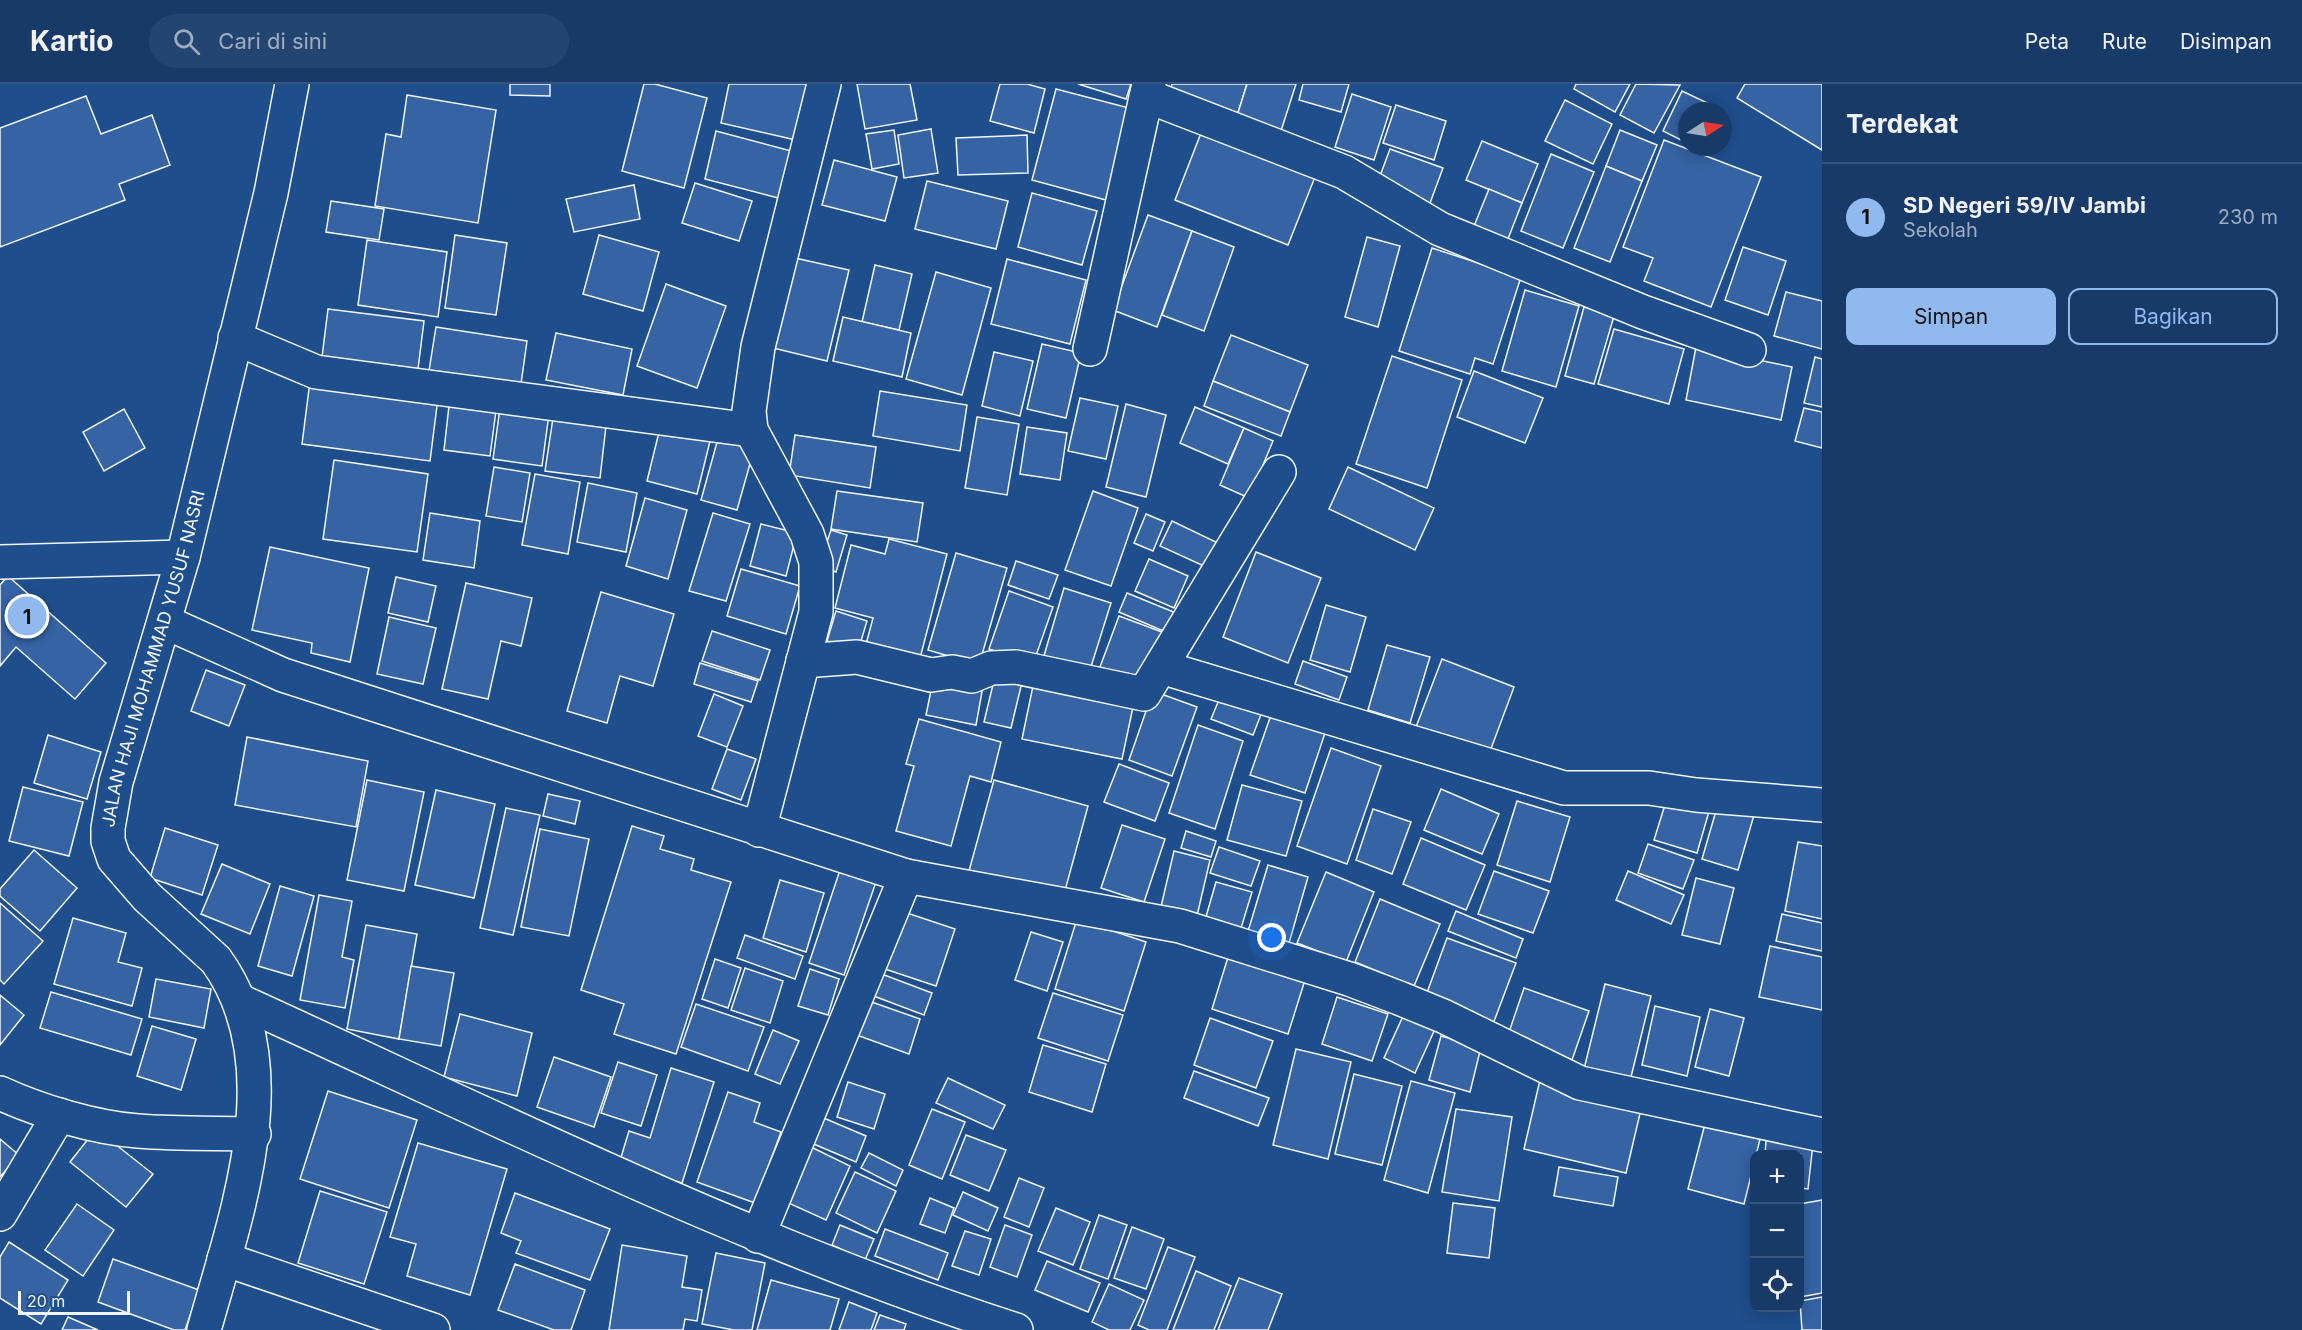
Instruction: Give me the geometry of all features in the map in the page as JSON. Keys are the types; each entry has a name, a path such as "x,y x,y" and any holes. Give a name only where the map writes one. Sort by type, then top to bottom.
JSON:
{"street":[{"name":"JALAN HAJI MOHAMMAD YUSUF NASRI","path":"204,1330 224,1259 254,1134 255,1084 250,1041 240,1001 216,960 147,897 114,859 108,841 117,782 183,558 271,193 292,84"},
{"path":"759,830 816,612 816,562 807,534 751,430 750,391 758,347 824,84"},
{"path":"1090,349 1148,90 1344,172 1440,229 1642,312 1749,350"},
{"path":"235,338 316,372 751,430"},
{"path":"803,661 857,657 931,675 952,672 972,676 991,668 1016,667 1144,694 1279,472"},
{"path":"0,562 183,558"},
{"path":"165,622 283,675 906,876 1180,926 1349,979 1399,998 1443,1016 1580,1083 1822,1132"},
{"path":"1161,667 1564,788 1649,788 1696,795 1822,805"},
{"path":"758,1236 906,876"},
{"path":"240,1001 946,1319 1016,1330"},
{"path":"0,1093 29,1106 59,1115 136,1131 254,1134"},
{"path":"0,1214 59,1115"},
{"path":"224,1259 433,1330"}],"building":[{"path":"510,84 550,84 550,96 510,95"},
{"path":"644,84 655,84 707,98 684,188 622,171"},
{"path":"729,84 808,84 796,140 721,123"},
{"path":"857,84 910,84 917,120 865,129"},
{"path":"1000,84 1027,84 1045,89 1034,133 990,121"},
{"path":"1078,84 1131,84 1126,99"},
{"path":"1172,84 1247,84 1236,119 1168,98"},
{"path":"1247,84 1296,84 1280,134 1236,119"},
{"path":"1303,84 1349,84 1341,112 1299,100"},
{"path":"1576,84 1630,84 1615,112 1574,89"},
{"path":"1636,84 1680,85 1654,133 1620,115"},
{"path":"1745,84 1822,84 1822,150 1737,98"},
{"path":"1056,89 1129,108 1106,200 1032,180"},
{"path":"1682,91 1705,102 1678,102 1678,138 1663,131"},
{"path":"1352,94 1391,107 1374,160 1335,147"},
{"path":"407,95 496,110 478,223 375,206 386,134 401,137"},
{"path":"86,96 101,134 152,115 170,165 119,184 125,200 0,247 0,128"},
{"path":"1565,100 1612,124 1593,164 1545,141"},
{"path":"1396,105 1446,121 1434,160 1383,143"},
{"path":"931,129 938,173 904,178 898,135"},
{"path":"894,130 899,164 872,169 866,134"},
{"path":"1620,130 1657,145 1642,181 1606,166"},
{"path":"716,131 795,152 782,199 705,179"},
{"path":"1201,133 1315,177 1288,245 1175,200"},
{"path":"1027,135 1028,173 958,175 956,138"},
{"path":"1664,140 1678,145 1678,156 1706,156 1761,177 1711,307 1644,281 1653,258 1623,247"},
{"path":"1482,141 1538,164 1522,203 1466,180"},
{"path":"1390,149 1443,168 1430,203 1377,184"},
{"path":"1551,154 1594,172 1563,248 1521,231"},
{"path":"834,160 897,177 885,221 822,205"},
{"path":"1606,166 1642,181 1610,262 1574,248"},
{"path":"927,181 1008,201 996,249 915,229"},
{"path":"695,183 752,201 739,241 682,223"},
{"path":"634,185 640,219 574,232 566,199"},
{"path":"1489,189 1522,203 1504,249 1470,236"},
{"path":"1032,193 1097,211 1082,265 1018,247"},
{"path":"331,201 384,209 379,240 326,232"},
{"path":"1148,215 1192,231 1157,327 1113,310"},
{"path":"1192,231 1234,247 1204,331 1162,315"},
{"path":"455,235 507,243 496,315 445,308"},
{"path":"599,235 659,252 643,311 583,294"},
{"path":"1367,237 1400,246 1378,327 1345,317"},
{"path":"367,240 447,252 438,317 358,305"},
{"path":"1743,247 1786,261 1768,315 1725,300"},
{"path":"1432,248 1521,277 1493,364 1475,358 1470,374 1399,351"},
{"path":"795,258 849,270 827,361 773,348"},
{"path":"1007,259 1086,280 1070,344 991,324"},
{"path":"875,265 912,274 899,330 862,322"},
{"path":"936,272 991,288 962,395 906,379"},
{"path":"666,284 726,306 697,388 637,366"},
{"path":"1525,290 1579,306 1556,387 1502,371"},
{"path":"1786,292 1822,301 1822,349 1774,336"},
{"path":"1584,307 1614,316 1594,384 1565,376"},
{"path":"328,309 424,321 417,377 321,365"},
{"path":"843,317 911,333 902,377 833,361"},
{"path":"436,327 527,341 520,391 428,377"},
{"path":"1614,329 1684,349 1669,404 1598,384"},
{"path":"556,333 632,349 623,395 546,380"},
{"path":"1231,335 1308,365 1290,412 1213,381"},
{"path":"1042,344 1081,353 1066,418 1027,409"},
{"path":"1696,347 1792,367 1781,420 1686,400"},
{"path":"994,352 1033,361 1020,416 982,406"},
{"path":"1392,356 1462,380 1427,488 1356,464"},
{"path":"1815,357 1822,359 1822,407 1804,403"},
{"path":"1474,371 1543,398 1525,443 1457,417"},
{"path":"310,381 438,398 430,461 302,444"},
{"path":"1213,381 1290,412 1281,436 1204,406"},
{"path":"880,391 967,405 960,451 873,436"},
{"path":"450,397 497,403 490,456 444,450"},
{"path":"1080,398 1118,406 1106,459 1068,451"},
{"path":"1126,404 1166,415 1146,497 1106,487"},
{"path":"1195,407 1244,428 1228,464 1180,443"},
{"path":"500,408 549,414 542,466 493,459"},
{"path":"1804,408 1822,412 1822,448 1795,441"},
{"path":"124,409 145,448 104,471 83,432"},
{"path":"977,417 1019,424 1007,495 965,488"},
{"path":"553,418 606,426 600,478 545,471"},
{"path":"662,420 712,433 697,494 647,481"},
{"path":"1027,427 1067,433 1060,480 1020,474"},
{"path":"1244,428 1273,441 1249,498 1220,485"},
{"path":"719,435 755,446 737,510 701,500"},
{"path":"795,435 876,447 870,488 789,475"},
{"path":"334,460 428,474 417,552 323,539"},
{"path":"494,467 530,473 522,522 486,516"},
{"path":"1348,467 1434,508 1415,550 1329,509"},
{"path":"535,474 580,482 568,554 522,545"},
{"path":"588,483 637,493 626,552 577,542"},
{"path":"837,491 923,503 917,542 831,529"},
{"path":"1093,491 1138,508 1111,586 1065,570"},
{"path":"645,498 687,510 668,579 626,566"},
{"path":"430,513 480,521 474,568 423,560"},
{"path":"713,513 750,524 726,601 689,591"},
{"path":"1146,514 1165,522 1153,551 1134,543"},
{"path":"1172,521 1218,543 1206,567 1160,546"},
{"path":"761,524 797,533 786,576 750,566"},
{"path":"831,530 847,535 836,572 819,566"},
{"path":"889,539 947,554 918,666 864,652 873,618 835,608 851,545 885,554"},
{"path":"270,547 369,568 350,662 311,653 312,643 252,630"},
{"path":"1256,552 1321,578 1288,663 1223,637"},
{"path":"956,553 1007,568 979,665 928,650"},
{"path":"1149,559 1188,576 1174,608 1135,591"},
{"path":"1016,561 1058,575 1049,599 1008,585"},
{"path":"741,569 800,586 786,634 727,616"},
{"path":"8,576 106,663 75,699 16,647 0,666 0,585"},
{"path":"396,577 436,586 428,622 388,613"},
{"path":"466,583 532,598 521,646 501,641 488,699 442,689"},
{"path":"1064,588 1111,603 1089,673 1043,659"},
{"path":"1009,591 1053,607 1033,664 989,649"},
{"path":"601,592 674,614 653,686 620,676 607,723 567,711"},
{"path":"1127,593 1176,613 1168,633 1119,612"},
{"path":"1326,605 1366,617 1350,672 1310,660"},
{"path":"836,611 867,621 858,651 827,641"},
{"path":"1119,616 1162,632 1143,683 1100,667"},
{"path":"389,617 436,628 423,684 377,674"},
{"path":"712,631 770,650 760,680 702,661"},
{"path":"1387,645 1430,657 1410,723 1368,710"},
{"path":"1442,659 1514,687 1489,754 1416,727"},
{"path":"1303,661 1347,677 1339,700 1295,684"},
{"path":"700,663 758,681 751,702 694,684"},
{"path":"206,670 245,685 229,726 191,711"},
{"path":"996,672 1023,678 1011,728 984,722"},
{"path":"934,676 983,686 976,725 926,715"},
{"path":"1033,686 1133,707 1122,759 1022,739"},
{"path":"1153,691 1197,707 1172,776 1129,760"},
{"path":"714,694 743,706 727,747 698,736"},
{"path":"1221,695 1262,712 1253,735 1211,719"},
{"path":"1271,715 1325,733 1305,793 1250,775"},
{"path":"919,719 1001,742 991,782 970,776 951,846 896,831 914,766 906,764"},
{"path":"1198,725 1243,741 1215,829 1169,813"},
{"path":"48,735 101,752 87,799 34,783"},
{"path":"247,737 368,761 356,827 235,805"},
{"path":"1331,748 1381,766 1347,864 1297,846"},
{"path":"727,749 756,759 741,800 712,789"},
{"path":"1119,764 1169,783 1155,821 1104,802"},
{"path":"367,780 424,792 404,891 347,880"},
{"path":"994,780 1088,806 1063,898 969,871"},
{"path":"1242,785 1302,801 1286,856 1227,840"},
{"path":"23,787 83,802 69,856 9,841"},
{"path":"1441,789 1499,814 1482,854 1424,830"},
{"path":"436,790 495,804 474,898 415,885"},
{"path":"548,794 580,801 575,824 543,816"},
{"path":"1668,795 1710,808 1697,853 1654,840"},
{"path":"1517,801 1570,817 1550,882 1497,865"},
{"path":"1718,804 1754,815 1738,870 1702,859"},
{"path":"506,808 540,815 513,935 480,928"},
{"path":"1373,809 1411,822 1392,874 1356,860"},
{"path":"1122,825 1165,839 1144,902 1101,888"},
{"path":"632,826 664,836 660,849 694,859 691,870 731,882 676,1054 614,1034 624,1004 581,990"},
{"path":"165,828 218,845 202,895 150,878"},
{"path":"540,829 589,839 569,936 521,927"},
{"path":"1186,831 1216,841 1211,857 1181,848"},
{"path":"1421,838 1485,865 1466,910 1403,884"},
{"path":"1798,842 1822,846 1822,919 1785,911"},
{"path":"1648,844 1694,860 1683,889 1638,873"},
{"path":"1219,847 1260,861 1251,886 1210,873"},
{"path":"34,850 77,888 40,931 0,896 0,889"},
{"path":"1174,851 1210,860 1196,920 1160,911"},
{"path":"222,864 270,884 250,934 201,914"},
{"path":"1268,865 1308,877 1287,950 1246,938"},
{"path":"841,867 877,879 844,975 809,963"},
{"path":"1494,871 1549,891 1533,933 1478,914"},
{"path":"1628,871 1684,895 1671,924 1616,900"},
{"path":"1326,872 1374,892 1346,962 1297,943"},
{"path":"1696,878 1734,888 1720,944 1682,935"},
{"path":"780,880 824,893 806,952 763,938"},
{"path":"1216,882 1252,892 1238,938 1203,927"},
{"path":"280,886 314,896 292,976 258,966"},
{"path":"319,895 352,901 342,957 354,960 345,1008 300,1000"},
{"path":"1380,899 1440,924 1414,986 1355,962"},
{"path":"0,903 43,941 4,984 0,980"},
{"path":"901,911 955,929 936,986 882,968"},
{"path":"1456,911 1523,939 1516,958 1448,931"},
{"path":"1782,914 1822,923 1822,951 1776,941"},
{"path":"73,918 126,933 118,962 142,968 132,1006 54,984"},
{"path":"1077,919 1146,942 1124,1011 1055,989"},
{"path":"366,925 417,934 399,1039 347,1029"},
{"path":"1031,932 1063,942 1047,991 1015,980"},
{"path":"745,935 803,956 795,979 737,958"},
{"path":"1447,938 1516,963 1493,1024 1425,998"},
{"path":"1770,946 1822,957 1822,1010 1759,997"},
{"path":"1229,954 1305,980 1288,1034 1212,1009"},
{"path":"715,959 741,968 728,1008 702,999"},
{"path":"411,966 454,973 441,1046 399,1039"},
{"path":"745,968 783,981 770,1023 731,1010"},
{"path":"810,969 839,979 828,1015 798,1006"},
{"path":"879,973 932,993 924,1015 871,995"},
{"path":"156,979 211,989 204,1028 149,1017"},
{"path":"1605,984 1651,996 1630,1081 1584,1069"},
{"path":"1524,988 1589,1011 1572,1060 1507,1038"},
{"path":"51,992 142,1019 131,1055 40,1028"},
{"path":"1053,993 1123,1015 1108,1061 1038,1038"},
{"path":"0,995 24,1015 0,1045"},
{"path":"1337,997 1388,1014 1372,1061 1322,1044"},
{"path":"866,1000 920,1019 909,1054 854,1034"},
{"path":"696,1004 764,1027 748,1071 681,1047"},
{"path":"1655,1006 1700,1017 1687,1076 1642,1065"},
{"path":"1710,1009 1744,1018 1729,1076 1695,1067"},
{"path":"460,1014 532,1033 517,1096 444,1077"},
{"path":"1404,1014 1435,1029 1415,1073 1384,1058"},
{"path":"1210,1018 1273,1041 1256,1088 1194,1065"},
{"path":"152,1026 196,1039 181,1090 137,1076"},
{"path":"773,1030 799,1041 780,1084 755,1074"},
{"path":"1441,1036 1481,1047 1470,1092 1429,1080"},
{"path":"1043,1045 1106,1064 1092,1112 1029,1092"},
{"path":"1296,1049 1351,1062 1328,1159 1273,1145"},
{"path":"554,1057 611,1077 594,1127 537,1107"},
{"path":"618,1062 657,1075 641,1126 601,1113"},
{"path":"671,1068 714,1082 682,1183 619,1164 629,1131 650,1138"},
{"path":"1194,1071 1269,1098 1258,1126 1184,1098"},
{"path":"1354,1074 1402,1086 1382,1165 1335,1154"},
{"path":"948,1078 1005,1105 993,1129 936,1103"},
{"path":"1540,1080 1642,1105 1626,1173 1524,1149"},
{"path":"1411,1081 1455,1093 1428,1193 1384,1180"},
{"path":"848,1082 885,1094 874,1129 837,1117"},
{"path":"328,1091 417,1120 389,1208 300,1179"},
{"path":"728,1092 760,1103 754,1122 781,1132 755,1203 697,1182"},
{"path":"932,1109 965,1122 942,1179 909,1165"},
{"path":"1456,1109 1512,1117 1499,1201 1442,1192"},
{"path":"819,1116 866,1136 856,1162 809,1142"},
{"path":"1706,1120 1761,1135 1757,1150 1750,1150 1750,1180 1744,1204 1688,1189"},
{"path":"96,1129 153,1174 126,1207 70,1162"},
{"path":"1767,1129 1814,1134 1808,1189 1804,1188 1804,1150 1765,1150"},
{"path":"966,1135 1006,1150 989,1191 950,1175"},
{"path":"0,1139 19,1155 0,1177"},
{"path":"418,1143 507,1169 470,1295 407,1276 416,1244 390,1237"},
{"path":"809,1146 850,1166 826,1220 784,1201"},
{"path":"869,1153 903,1170 896,1186 861,1168"},
{"path":"1559,1167 1618,1177 1613,1206 1554,1196"},
{"path":"855,1172 896,1191 877,1233 836,1213"},
{"path":"1019,1178 1044,1188 1029,1227 1004,1217"},
{"path":"320,1191 387,1212 364,1284 298,1263"},
{"path":"963,1192 998,1208 988,1231 953,1215"},
{"path":"515,1193 610,1229 590,1280 516,1253 521,1241 501,1233"},
{"path":"930,1198 954,1208 945,1233 920,1224"},
{"path":"1822,1200 1822,1293 1804,1296 1804,1204"},
{"path":"1453,1203 1495,1208 1489,1258 1447,1253"},
{"path":"77,1204 114,1230 83,1276 45,1250"},
{"path":"1056,1208 1090,1222 1073,1265 1038,1251"},
{"path":"1099,1215 1127,1225 1108,1279 1080,1269"},
{"path":"840,1225 874,1239 865,1260 832,1245"},
{"path":"1005,1225 1032,1235 1017,1277 990,1267"},
{"path":"1132,1227 1164,1239 1146,1289 1114,1278"},
{"path":"885,1229 948,1253 938,1280 875,1256"},
{"path":"965,1231 991,1239 979,1275 952,1266"},
{"path":"9,1242 68,1280 41,1324 0,1298 0,1257"},
{"path":"622,1245 687,1256 682,1287 702,1290 697,1321 685,1319 683,1330 609,1330"},
{"path":"1168,1247 1195,1257 1167,1330 1149,1330 1138,1325"},
{"path":"716,1253 765,1263 752,1330 734,1330 702,1324"},
{"path":"113,1259 199,1290 185,1330 174,1330 98,1302"},
{"path":"1047,1261 1100,1283 1088,1312 1035,1290"},
{"path":"515,1264 585,1290 571,1330 554,1330 498,1310"},
{"path":"1196,1271 1231,1286 1214,1330 1173,1330"},
{"path":"1239,1278 1282,1294 1268,1330 1218,1330"},
{"path":"771,1280 839,1299 830,1330 757,1330"},
{"path":"1109,1284 1144,1300 1130,1330 1109,1330 1092,1322"},
{"path":"1822,1297 1822,1330 1802,1330 1801,1312 1804,1312 1804,1300"},
{"path":"849,1302 877,1313 871,1330 839,1330"},
{"path":"880,1315 906,1324 904,1330 874,1330"},
{"path":"68,1317 98,1330 62,1330"}],"place":[{"name":"SD Negeri 59/IV Jambi","path":"27,616"}]}
